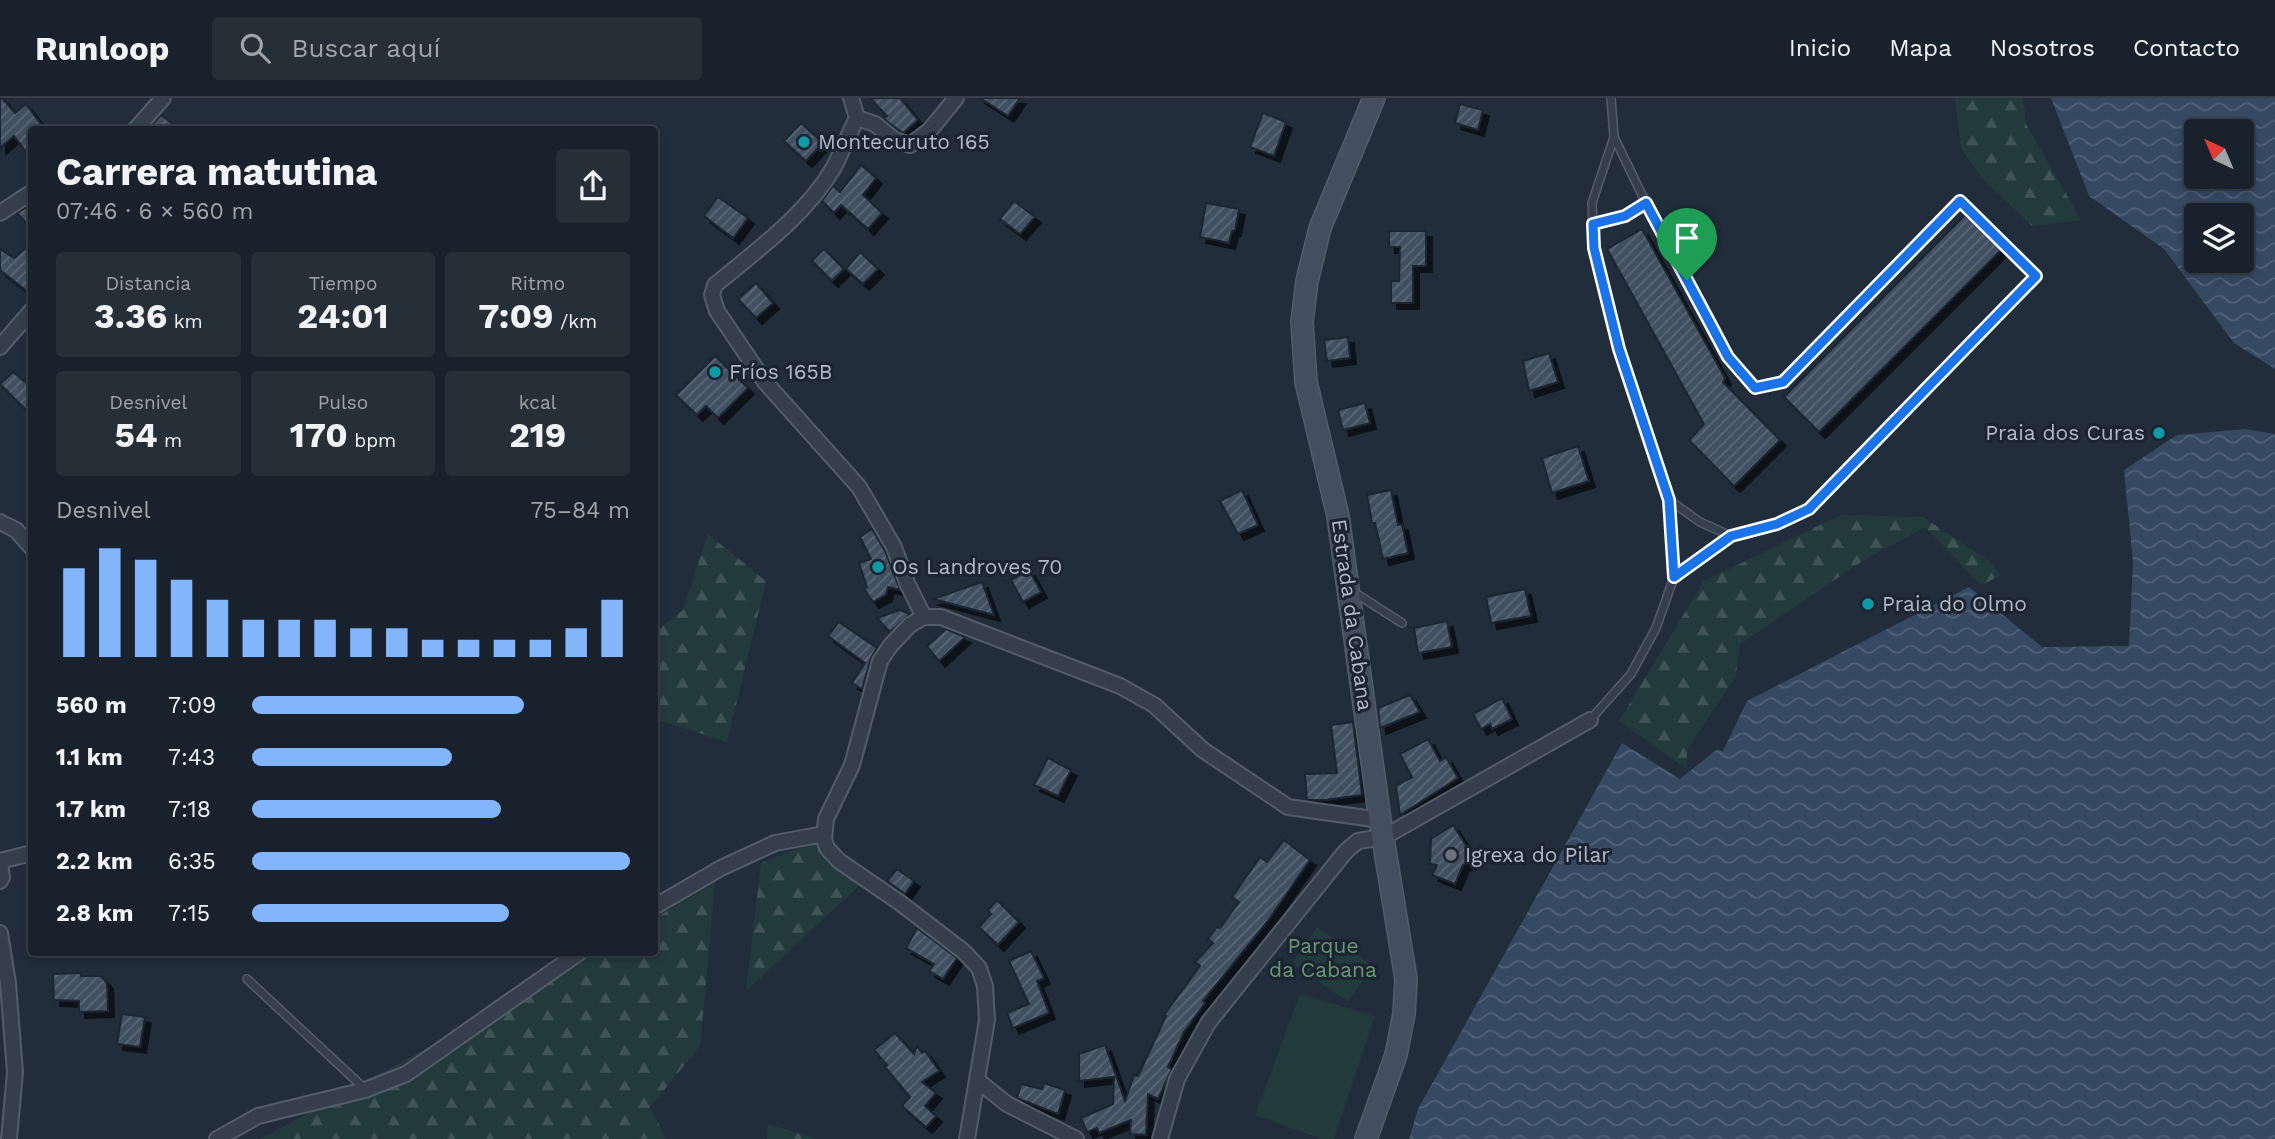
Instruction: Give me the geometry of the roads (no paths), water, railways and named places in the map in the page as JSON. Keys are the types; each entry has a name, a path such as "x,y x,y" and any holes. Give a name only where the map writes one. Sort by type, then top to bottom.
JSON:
{"main road":[{"name":"Estrada da Cabana","path":"1366,1139 1396,1055 1405,1003 1406,979 1331,482 1306,383 1302,322 1307,281 1320,228 1374,98"}],"street":[{"path":"138,126 163,98"},
{"path":"851,98 857,118 833,169 801,209 768,242 715,285 712,295 717,311 765,382 859,487 894,547 908,585 924,617"},
{"path":"857,118 875,124 895,140 910,145 930,130 956,98"},
{"path":"0,214 28,195"},
{"path":"0,347 28,315"},
{"path":"0,523 16,530 28,544"},
{"path":"967,1139 987,1020 985,986 979,968 963,951 899,902 839,861 827,848 824,834 826,820 852,765 880,662 909,625 924,617 942,617 1120,686 1154,705 1203,750 1289,807 1382,828"},
{"path":"1160,1139 1177,1079 1208,1023 1346,850 1382,828 1590,720"},
{"path":"658,905 721,868 775,843 824,834"},
{"path":"0,881 0,862 28,854"},
{"path":"0,933 8,983 15,1072 9,1139"},
{"path":"217,1139 258,1116 365,1090 406,1074 574,956"},
{"path":"977,1080 1007,1104 1076,1139"}],"lane":[{"path":"1611,98 1614,137 1646,203 1728,357 1755,388 1783,382 1960,201 2036,276 1809,509 1777,524 1731,536 1674,577"},
{"path":"1590,720 1631,674 1656,628 1674,577 1669,500 1619,349 1594,248 1592,203 1614,137"},
{"path":"1593,224 1625,216 1646,203"},
{"path":"1669,500 1700,522 1731,536"},
{"path":"1348,589 1402,623"},
{"path":"247,979 365,1090"}],"water":[{"path":"2051,98 2275,98 2275,369 2234,343 2164,249 2089,196"},
{"path":"2245,429 2275,434 2275,1139 1409,1139 1418,1109 1622,743 1680,779 1716,750 1723,751 1747,701 1969,587 2042,647 2129,646 2133,562 2124,470 2177,435"}],"place":[{"name":"Montecuruto 165","path":"804,142"},
{"name":"Fríos 165B","path":"715,372"},
{"name":"Praia dos Curas","path":"2159,433"},
{"name":"Os Landroves 70","path":"878,567"},
{"name":"Praia do Olmo","path":"1868,604"},
{"name":"Igrexa do Pilar","path":"1451,855"}],"park label":[{"name":"Parque da Cabana","path":"1323,958"}]}
